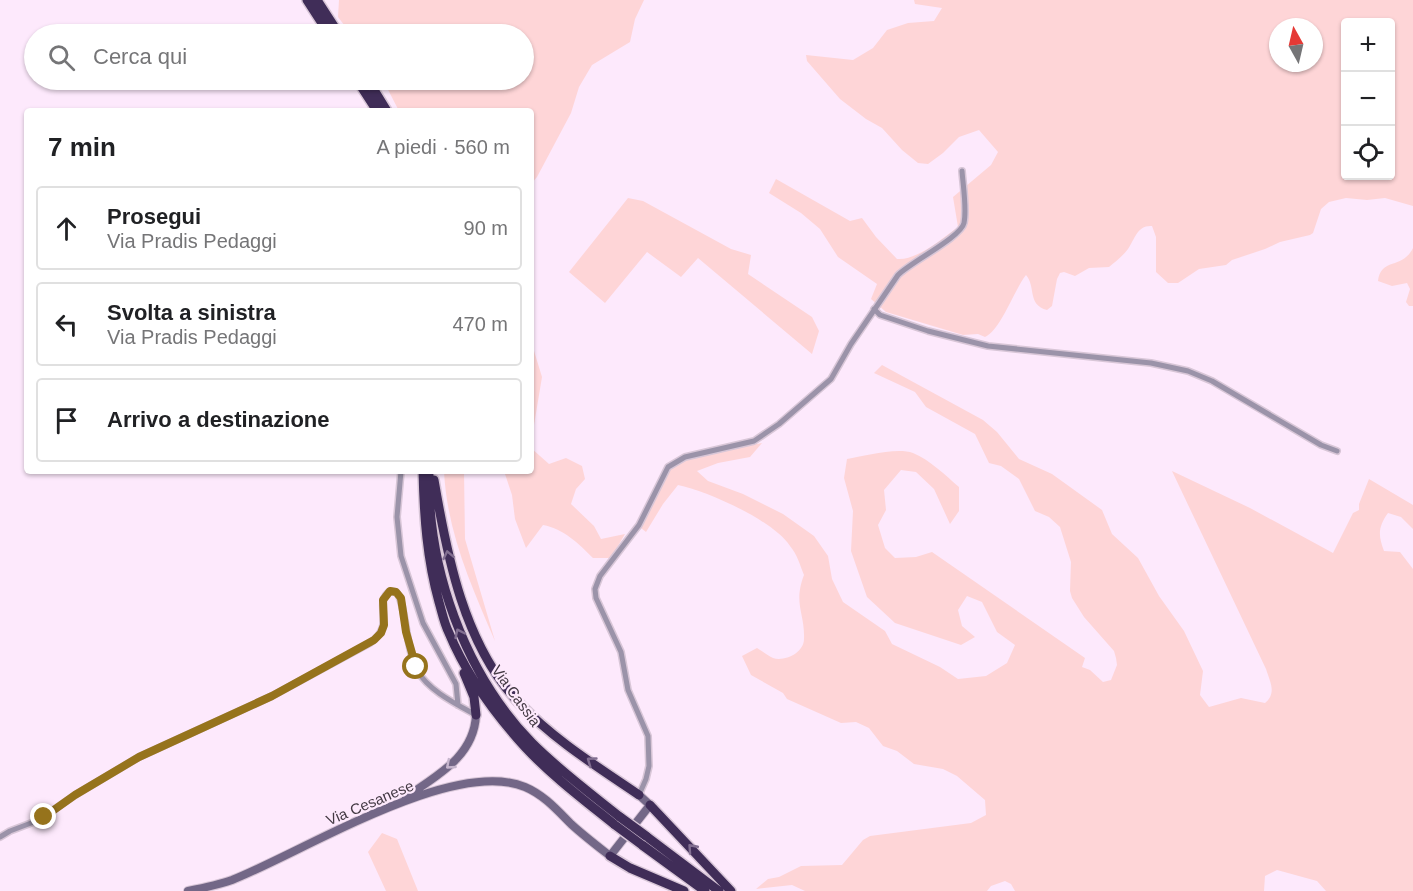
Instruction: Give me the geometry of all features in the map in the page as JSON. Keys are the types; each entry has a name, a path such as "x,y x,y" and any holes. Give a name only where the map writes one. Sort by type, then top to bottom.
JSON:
{"highway":[{"path":"307,0 323,24"},
{"path":"318,0 333,24"},
{"path":"363,90 375,108"},
{"path":"374,90 385,108"},
{"name":"Via Cassia","path":"423,474 424,518 429,559 448,632 470,674 503,721 549,770 617,821 719,891"},
{"name":"Via Cassia","path":"431,474 431,509 443,580 456,626 475,666 507,715 532,742 617,821"},
{"path":"432,474 452,570 471,622 493,667 518,702 546,729 639,795"},
{"path":"448,632 454,652 473,694 476,716"},
{"path":"650,805 731,891"},
{"name":"Via Cassia","path":"644,840 705,891"},
{"path":"610,856 630,868 684,891"}],"street":[{"path":"610,856 650,805 639,795 648,774 649,741 628,690 621,652 596,598 595,589 598,580 639,525 670,465 681,458 748,443 768,433 831,379 874,309 903,270 954,236 962,228 964,218 962,171"},
{"path":"874,309 880,315 928,331 988,346 1151,363 1188,371 1212,381 1322,445 1337,451"},
{"path":"401,474 397,517 402,556 423,623 456,684 458,705"},
{"path":"0,837 39,820 75,795 139,757 272,696 370,643 382,630 385,622 383,600 390,591 396,592 401,598 408,644 417,670 433,688 476,716 471,739 456,761 401,801"},
{"name":"Via Cesanese","path":"188,891 231,880 401,801 472,782 493,780 526,787 542,797 586,838 610,856"}],"shaded area":[{"path":"339,0 644,0 635,19 630,42 592,65 579,87 571,113 534,180 534,108 397,108 388,90 534,90 534,24 343,24 338,17"},
{"path":"914,0 1413,0 1413,206 1385,198 1367,200 1346,198 1329,202 1321,209 1313,233 1310,235 1280,242 1232,260 1226,265 1199,269 1178,283 1168,283 1156,272 1156,237 1152,226 1147,226 1137,233 1126,252 1109,267 1089,268 1075,276 1060,273 1052,306 1047,310 1041,308 1034,300 1026,275 1002,318 991,333 985,337 978,334 963,335 886,312 871,299 877,284 838,257 820,229 801,213 769,193 776,179 850,221 862,218 897,259 921,253 958,227 953,197 991,165 998,152 979,130 959,137 928,164 918,163 902,150 882,128 840,99 807,61 806,55 853,60 873,48 887,30 908,23 934,21 942,8 915,4"},
{"path":"628,198 643,201 731,249 751,255 748,274 812,317 819,331 812,354 698,258 681,277 647,252 605,303 569,272"},
{"path":"1413,248 1413,306 1409,306 1406,302 1410,289 1407,283 1392,286 1378,281 1383,269 1403,259"},
{"path":"534,351 542,377 534,425"},
{"path":"882,365 983,420 997,432 1019,459 1052,474 1102,510 1112,534 1138,558 1159,596 1184,631 1203,671 1200,695 1209,707 1241,698 1265,703 1271,695 1272,687 1266,669 1172,471 1250,508 1333,553 1353,513 1359,510 1359,504 1369,479 1413,505 1413,529 1401,517 1388,513 1382,523 1380,536 1384,551 1400,552 1413,569 1413,891 1326,891 1317,881 1277,870 1265,876 1264,891 1015,891 1011,884 1005,881 991,886 987,891 805,891 792,885 756,889 768,879 779,877 801,866 842,865 863,840 870,836 971,823 986,815 985,800 957,776 943,769 914,764 897,751 883,746 869,728 856,722 841,723 787,699 783,693 751,675 742,656 757,648 773,658 782,659 793,655 801,648 804,630 799,601 804,575 792,549 769,526 722,500 690,488 678,485 646,532 641,528 660,482 669,470 678,464 700,454 762,443 750,457 718,463 697,471 708,481 743,494 783,514 814,536 828,556 832,579 843,602 885,631 892,644 940,667 958,679 986,676 1007,663 1015,645 997,632 982,602 967,596 958,610 962,626 975,637 961,645 895,623 867,597 851,551 853,511 844,478 847,459 890,451 913,453 931,464 959,487 959,511 950,524 934,489 916,472 901,470 884,490 886,510 878,525 885,548 895,558 916,557 932,552 1085,658 1082,667 1090,670 1103,682 1111,680 1117,665 1114,651 1084,617 1072,598 1070,591 1071,562 1060,527 1049,517 1035,511 1019,479 1001,466 989,463 975,434 926,407 915,392 874,373"},
{"path":"534,451 549,464 566,458 582,466 585,479 576,489 571,504 594,526 601,539 625,534 611,558 593,558 564,533 543,525 526,548 515,519 512,495 505,474 534,474"},
{"path":"444,474 464,474 465,539 495,641 469,579 455,537"},
{"path":"382,833 397,839 418,891 386,891 368,852"}],"route":[{"path":"44,817 75,795 139,757 272,696 374,640 384,627 382,602 386,593 390,591 398,593 401,598 406,632 416,667"}]}
